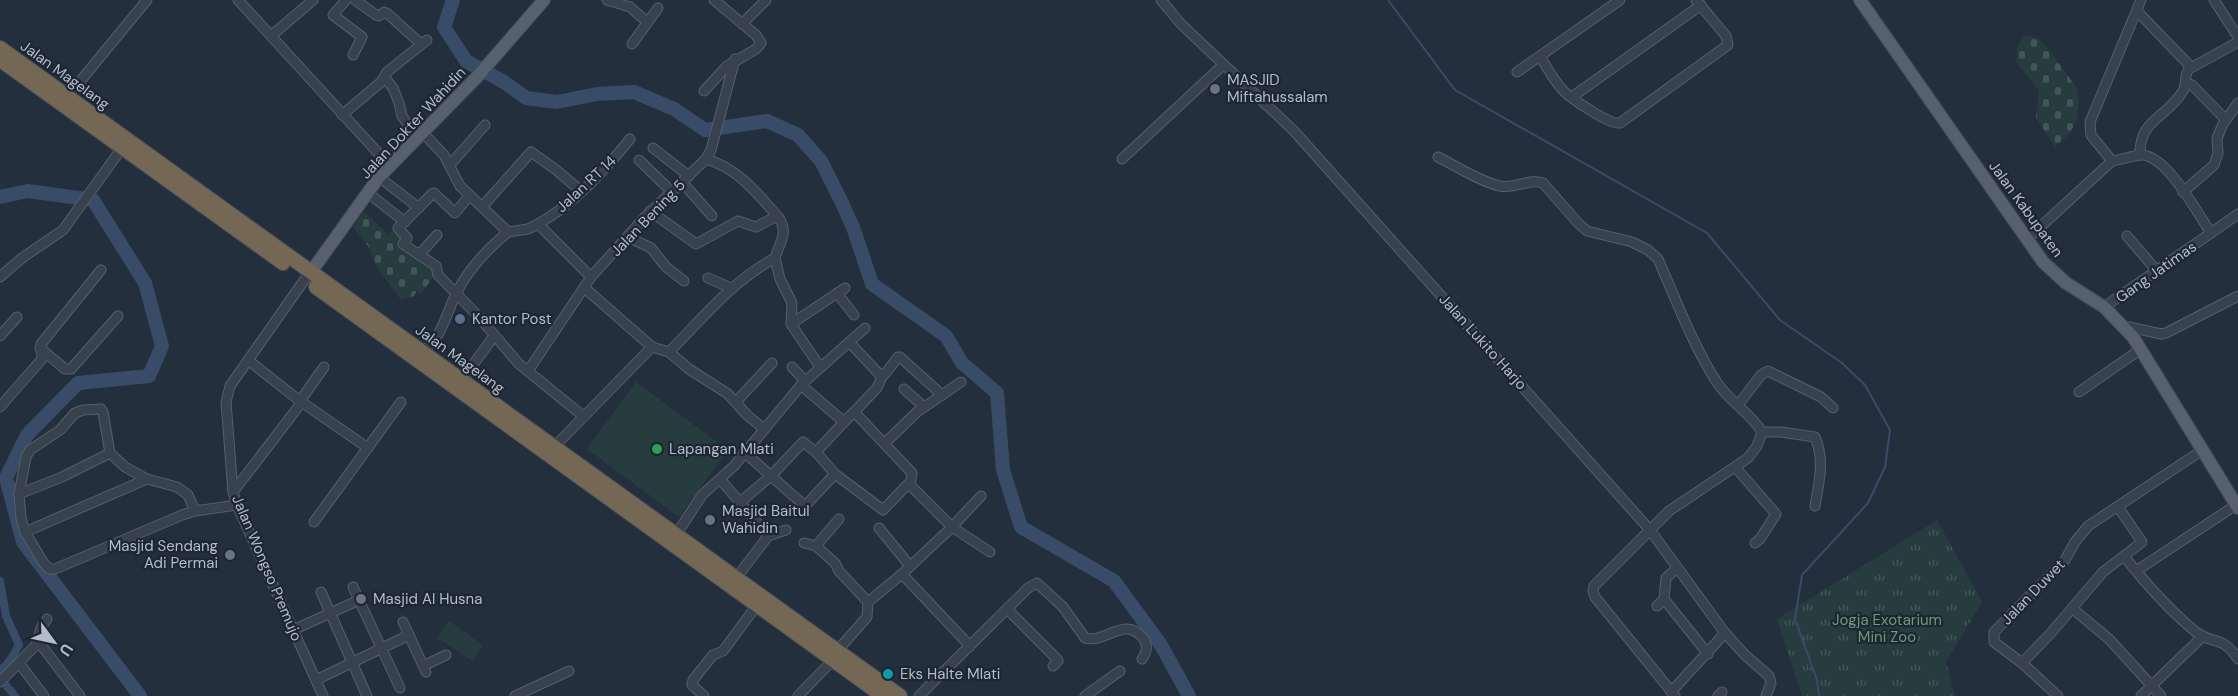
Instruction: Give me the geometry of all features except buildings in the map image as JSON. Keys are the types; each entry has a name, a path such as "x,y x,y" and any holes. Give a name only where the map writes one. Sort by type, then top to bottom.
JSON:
{"highway":[{"name":"Jalan Magelang","path":"0,48 757,605 900,696"},
{"name":"Jalan Magelang","path":"0,59 122,148 422,352 460,379 485,403 554,447 736,578 835,655 883,696"}],"main road":[{"name":"Jalan Dokter Wahidin","path":"308,275 379,177 477,77 544,0"},
{"name":"Jalan Kabupaten","path":"1860,0 2043,262 2066,283 2104,307 2124,326 2141,349 2237,507"}],"street":[{"path":"68,96 147,0"},
{"path":"238,0 390,166"},
{"path":"271,36 313,0"},
{"path":"346,0 333,15 363,38 353,55"},
{"path":"342,115 424,42 388,14 384,12 379,16 376,15 355,0"},
{"path":"607,0 617,4 627,2 647,22"},
{"path":"704,91 735,59 756,49 761,43 756,34 714,0"},
{"path":"742,24 766,0"},
{"name":"Jalan Lukito Harjo","path":"1161,0 1181,24 1294,131 1650,530 1725,633 1769,676 1771,683 1766,696"},
{"path":"1517,72 1620,0"},
{"path":"2112,161 2091,135 2090,122 2141,0"},
{"path":"2214,0 2238,37"},
{"path":"1540,57 1562,89 1572,97 1606,121 1614,124 1620,123 1723,50 1728,45 1726,36 1699,2 1572,97"},
{"path":"632,44 658,8"},
{"path":"2137,11 2191,67"},
{"path":"2027,239 2112,161 2140,155 2139,142 2142,134 2184,90 2185,75 2191,67 2238,42"},
{"path":"669,352 731,288 758,267 775,258 783,241 784,231 780,218 730,169 706,159 735,59"},
{"path":"1122,159 1223,65"},
{"path":"384,77 393,88 402,116 450,165 460,186 508,232 500,238 466,278 456,293 438,335 422,352"},
{"path":"2185,83 2192,86 2226,120"},
{"path":"2183,192 2214,165 2218,153 2217,138 2226,120 2238,104"},
{"path":"450,165 485,124"},
{"name":"Jalan RT 14","path":"508,232 528,229 559,211 610,163 630,139"},
{"path":"0,277 22,258 60,234 122,148"},
{"path":"652,148 686,179 712,216"},
{"path":"482,207 531,152 581,191"},
{"name":"Gang Jatimas","path":"2104,307 2211,233 2163,165 2155,159 2140,155"},
{"path":"1438,158 1499,186 1535,181 1543,183 1587,231 1632,242 1653,254 1658,259 1716,383 1757,424 1762,432"},
{"name":"Jalan Bening 5","path":"528,371 588,282 650,211 706,159"},
{"path":"639,160 672,192"},
{"path":"379,177 418,208"},
{"path":"368,192 405,222"},
{"path":"470,195 455,213 433,193 398,230 407,237 403,244 436,266 436,273 528,371 583,416"},
{"path":"650,211 696,244 738,221 756,228 775,217 780,218"},
{"path":"2211,233 2237,218"},
{"path":"538,224 588,282 587,290 652,347 669,352 689,369 728,394 747,415 764,429"},
{"path":"419,255 437,235"},
{"path":"2127,236 2157,271"},
{"path":"628,237 651,248 666,267 684,281"},
{"path":"775,258 780,279 792,303 791,324 820,367"},
{"path":"0,407 42,359 40,348 101,270"},
{"name":"Jalan Wongso Premujo","path":"308,275 230,386 227,396 233,492 237,505 323,696"},
{"path":"708,278 731,288"},
{"path":"791,324 841,290 854,315"},
{"path":"2124,326 2161,334 2166,333 2238,296"},
{"path":"40,348 65,369 71,369 118,316"},
{"path":"0,336 17,317"},
{"path":"676,535 702,495 720,479 803,383 865,328"},
{"path":"460,379 494,336"},
{"path":"816,452 881,381 881,374 849,342"},
{"path":"554,447 652,347"},
{"path":"2079,392 2141,349"},
{"path":"881,374 885,374 897,357 900,357 942,395"},
{"path":"249,360 301,401 368,448"},
{"path":"736,402 772,363"},
{"path":"233,492 324,367"},
{"path":"792,367 803,383 844,422"},
{"path":"1738,405 1761,375 1768,371 1816,394 1833,408"},
{"path":"885,443 924,407 961,382"},
{"path":"904,389 924,407"},
{"path":"314,522 401,402"},
{"path":"195,511 189,495 177,487 147,479 125,467 110,453 103,412 96,407 83,410 69,419 60,430 30,450 26,457 19,494 21,518 25,532 49,569 55,569 195,511 237,505"},
{"path":"739,502 771,476 805,442 835,474 883,510 909,483 912,473 854,412"},
{"path":"1725,633 1673,694 1595,597 1593,591 1594,586 1669,511 1736,468 1753,452 1762,432"},
{"path":"1762,432 1815,437 1821,466 1815,506"},
{"name":"Jalan Duwet","path":"2058,696 2022,663 1994,642 1994,632 2065,561 2075,542 2088,526 2201,451"},
{"path":"744,452 807,506 835,474"},
{"path":"19,494 62,477 110,453"},
{"path":"1736,468 1776,514 1755,543"},
{"path":"25,532 147,479"},
{"path":"720,479 768,536"},
{"path":"909,483 952,527 990,552"},
{"path":"798,696 867,617 868,602 902,574 981,496"},
{"path":"2022,663 2073,609 2096,579 2141,544 2142,541 2118,507"},
{"path":"2136,571 2237,507"},
{"path":"816,546 839,519"},
{"path":"879,528 910,566"},
{"path":"736,578 768,536 786,530"},
{"path":"804,543 816,546 836,563 839,571 868,602"},
{"path":"2124,556 2169,608 2204,636 2229,645 2238,659"},
{"path":"1677,568 1666,578 1660,603 1708,654"},
{"path":"902,574 970,646"},
{"path":"919,696 1028,588 1037,583 1063,607 1085,638 1090,640 1121,629 1139,633 1147,647 1142,659"},
{"path":"353,587 399,688"},
{"path":"321,592 367,696"},
{"path":"294,630 359,600"},
{"path":"704,696 692,685 693,680 713,655 723,651 757,605"},
{"path":"1007,609 1057,659 1058,661 1053,666"},
{"path":"2073,609 2109,639 2161,696"},
{"path":"0,682 38,641 41,628 47,619"},
{"path":"403,622 425,669 446,655"},
{"path":"316,680 409,635"},
{"path":"2141,696 2204,636"},
{"path":"2229,645 2238,639"},
{"path":"38,641 80,696"},
{"path":"19,663 44,696"},
{"path":"515,696 569,671"},
{"path":"1085,696 1120,671"}],"green space":[{"path":"2025,35 2037,38 2046,46 2077,88 2079,101 2077,119 2070,133 2055,147 2036,118 2039,91 2016,62 2017,47"},
{"path":"364,212 388,234 394,229 435,269 435,274 421,294 417,291 414,296 401,300 374,263 370,249 353,227"},
{"name":"Lapangan Mlati","path":"636,382 728,450 679,517 587,449"},
{"name":"Jogja Exotarium Mini Zoo","path":"1937,520 1982,602 1946,662 1955,696 1802,696 1777,619"},
{"path":"449,621 483,645 472,661 437,638"}],"waterway":[{"path":"453,0 444,27 466,61 504,82 526,98 557,102 597,94 634,92 674,109 705,130 767,121 798,135 821,161 843,205 872,284 946,336 962,363 997,393 1003,470 1021,527 1114,581 1161,645 1189,696"},
{"path":"1388,0 1455,90 1707,233 1780,320 1842,363 1865,385 1890,430 1885,467 1868,503 1802,575 1795,619 1817,680 1819,696"},
{"path":"0,197 28,191 93,200 145,283 162,346 149,376 78,383 27,435 6,478 23,542 140,696"},
{"path":"0,581 6,616 19,645 0,672"},
{"path":"0,678 15,696"}],"place":[{"name":"MASJID Miftahussalam","path":"1215,89"},
{"name":"Kantor Post","path":"460,319"},
{"name":"Lapangan Mlati","path":"657,449"},
{"name":"Masjid Baitul Wahidin","path":"710,520"},
{"name":"Masjid Sendang Adi Permai","path":"230,555"},
{"name":"Masjid Al Husna","path":"361,599"},
{"name":"Eks Halte Mlati","path":"888,674"}]}
